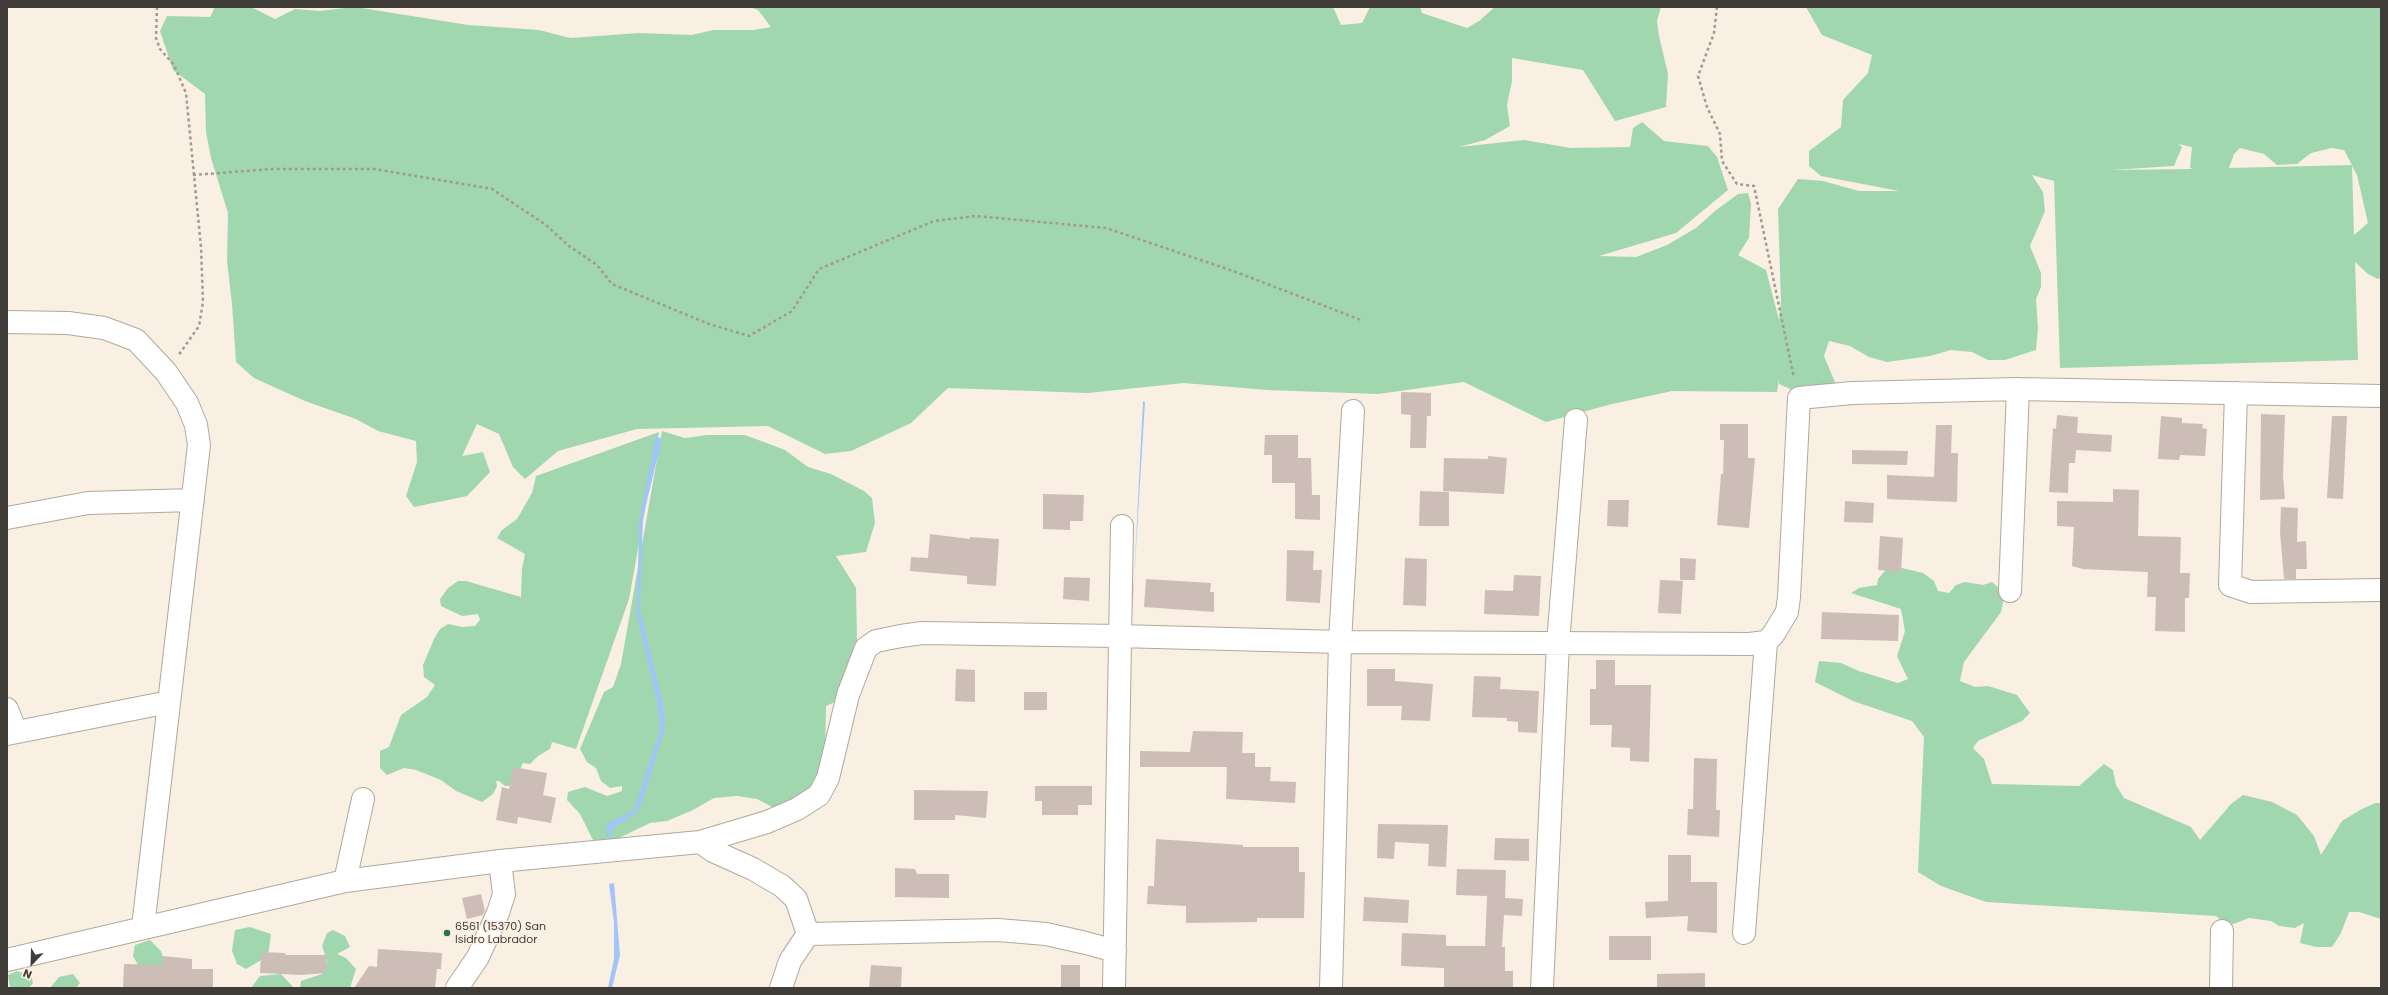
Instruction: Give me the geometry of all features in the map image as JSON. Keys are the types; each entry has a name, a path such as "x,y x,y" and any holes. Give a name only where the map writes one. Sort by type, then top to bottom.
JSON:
{"street":[{"path":"7,322 68,323 104,328 136,340 166,372 187,403 196,425 199,445 143,926"},
{"path":"2010,591 2018,389"},
{"path":"7,960 143,926 345,881 500,861 700,842 767,822 796,809 819,794 828,778 848,695 866,648 876,641 922,633 1119,636 1340,642 1748,644 1766,642 1773,635 1787,612 1799,398 1859,393 2018,389 2381,396"},
{"path":"2236,393 2230,585 2251,592 2381,590"},
{"path":"1331,988 1340,642 1353,411"},
{"path":"1542,988 1558,643 1576,420"},
{"path":"7,518 88,503 193,500"},
{"path":"1114,988 1122,526"},
{"path":"1744,934 1766,642"},
{"path":"7,709 12,733 169,702"},
{"path":"345,881 363,799"},
{"path":"700,842 712,851 753,869 782,886 799,903 808,934"},
{"path":"457,988 478,957 498,913 504,894 500,861"},
{"path":"808,934 998,930 1046,934 1086,942 1115,951"},
{"path":"2221,988 2222,931"},
{"path":"781,988 790,960 808,934"}],"path":[{"path":"158,7 156,38 160,49 174,65 186,93 201,247 204,302 199,326 166,372"},
{"path":"1717,7 1714,33 1698,76 1707,107 1720,134 1722,161 1737,184 1754,186 1799,398"},
{"path":"193,175 272,169 374,169 492,189 546,226 569,246 598,265 612,284 709,324 749,336 792,311 818,269 934,221 976,216 1106,228 1236,272 1361,320"}],"green space":[{"path":"215,7 251,7 275,19 295,9 319,11 355,7 468,25 539,30 570,38 639,33 692,35 713,30 754,30 771,27 758,10 750,7 1333,7 1341,25 1362,23 1370,7 1420,7 1422,13 1467,28 1479,21 1495,7 1661,7 1657,21 1668,74 1666,107 1615,121 1583,70 1512,58 1512,81 1507,105 1510,126 1485,140 1459,147 1524,140 1571,148 1630,147 1633,128 1642,122 1664,141 1708,146 1717,157 1728,190 1676,233 1599,256 1636,257 1667,245 1696,228 1715,211 1738,194 1748,193 1751,204 1749,238 1738,255 1766,270 1779,320 1781,302 1778,209 1798,179 1823,181 1859,191 1899,191 1821,176 1809,166 1809,151 1841,127 1843,100 1868,73 1872,55 1822,35 1806,7 2381,7 2381,278 2378,279 2368,274 2355,262 2358,360 2060,368 2054,181 2032,175 2043,192 2045,211 2030,246 2041,273 2041,287 2036,299 2038,328 2036,350 2005,360 1988,360 1972,352 1951,350 1930,356 1887,362 1869,357 1850,346 1829,341 1824,356 1837,387 1797,392 1779,384 1779,379 1777,392 1672,391 1612,404 1546,422 1464,382 1378,394 1267,390 1184,383 1088,393 948,388 911,423 851,451 825,454 768,426 637,429 558,451 525,479 513,467 499,434 477,424 462,456 483,452 490,472 467,496 414,507 406,496 417,462 416,441 378,431 356,419 305,401 254,378 236,362 227,261 228,213 211,158 206,132 205,94 173,70 160,31 167,16 210,17","holes":["2178,144 2192,147 2190,167 2192,169 2111,170 2174,166 2182,147","2240,148 2264,154 2277,165 2297,164 2311,153 2332,148 2344,150 2352,165 2229,168 2234,154","2352,166 2357,175 2368,223 2354,235"]},
{"path":"662,431 685,438 707,435 745,435 785,450 808,467 831,474 864,491 872,498 875,523 866,552 836,556 856,588 857,641 844,698 826,706 825,752 821,785 776,809 757,799 737,796 714,798 693,810 667,821 650,823 619,838 594,842 580,814 567,800 568,792 585,787 607,796 622,791 622,786 610,788 601,781 596,768 587,762 580,749 604,692 613,687 621,664"},
{"path":"659,432 629,599 576,749 552,742 550,749 538,756 530,764 523,763 512,786 505,786 499,781 496,781 497,786 493,794 482,802 456,791 441,780 416,770 404,768 387,775 380,768 380,751 389,747 401,715 427,697 435,685 424,677 423,665 440,629 448,624 462,627 475,626 480,620 478,614 462,616 441,606 440,599 448,588 458,581 466,581 521,597 522,568 525,554 497,538 502,530 517,519 532,493 536,476"},
{"path":"1898,567 1923,573 1934,581 1938,591 1949,593 1956,585 1965,582 1983,585 1992,582 2002,591 2004,598 2001,612 1964,662 1960,681 1975,687 1988,686 2017,695 2030,713 2022,721 1978,741 1973,748 1984,759 1992,784 2079,786 2104,764 2113,770 2116,785 2124,798 2191,827 2200,840 2231,804 2243,795 2272,802 2297,815 2314,836 2321,855 2342,821 2375,803 2381,803 2381,919 2359,912 2349,912 2341,933 2332,947 2316,947 2300,943 2304,923 2295,928 2279,926 2271,921 2249,918 2228,926 2216,916 1986,902 1941,886 1918,872 1924,737 1912,721 1853,701 1815,682 1819,661 1841,663 1859,671 1898,683 1908,679 1897,656 1905,631 1901,609 1851,593 1859,588 1877,585 1878,579 1886,570"},
{"path":"250,927 271,934 268,956 246,969 237,964 232,951 235,930"},
{"path":"333,930 345,936 350,947 337,954 346,958 356,969 350,988 300,988 301,981 322,974 327,961 322,946 327,933"},
{"path":"150,940 161,951 166,966 138,965 133,956 135,945"},
{"path":"17,971 31,976 33,983 29,988 10,988 8,975"},
{"path":"73,974 80,983 76,988 50,988 59,977"},
{"path":"281,974 294,988 251,988 260,976"}],"water":[{"path":"1143,401 1145,402 1131,629 1129,616 1134,580"},
{"path":"656,436 662,439 643,517 640,610 663,704 665,728 641,805 636,813 613,828 610,838 607,836 607,824 634,810 660,730 658,706 637,615 639,522"},
{"path":"614,883 620,955 612,988 608,988 614,959 614,922 609,884"}],"building":[{"path":"1401,392 1431,393 1431,416 1427,416 1426,448 1410,448 1411,415 1401,414"},
{"path":"2261,414 2285,415 2283,476 2285,499 2260,500"},
{"path":"2057,415 2078,417 2077,433 2112,435 2111,452 2076,450 2075,463 2069,463 2068,493 2049,492 2053,428 2056,429"},
{"path":"2161,416 2182,418 2182,423 2203,424 2202,428 2207,429 2205,456 2180,455 2179,460 2158,459"},
{"path":"2332,416 2347,416 2343,499 2327,498"},
{"path":"1720,424 1748,424 1748,458 1755,458 1749,528 1717,525 1721,474 1723,474 1724,440 1720,440"},
{"path":"1936,425 1952,425 1951,453 1958,453 1957,502 1887,499 1887,475 1934,477"},
{"path":"1265,435 1298,435 1298,458 1311,458 1312,495 1320,495 1320,520 1295,519 1295,483 1272,483 1272,455 1264,455"},
{"path":"1852,450 1908,451 1907,465 1852,464"},
{"path":"1488,456 1507,458 1504,494 1443,491 1444,458 1488,459"},
{"path":"2113,489 2139,490 2138,536 2181,537 2180,573 2190,573 2189,598 2185,598 2185,632 2155,631 2156,597 2147,597 2148,572 2083,569 2072,566 2074,527 2057,526 2057,501 2113,502"},
{"path":"1420,491 1449,492 1449,526 1419,526"},
{"path":"1043,494 1084,495 1083,521 1070,521 1070,530 1043,529"},
{"path":"1608,500 1629,500 1628,527 1607,526"},
{"path":"1845,501 1874,503 1873,523 1844,522"},
{"path":"2281,507 2298,508 2297,542 2306,541 2307,569 2296,569 2296,579 2284,579 2280,532"},
{"path":"930,534 970,539 970,537 999,539 996,586 967,584 967,576 910,571 911,557 928,558"},
{"path":"1880,536 1903,538 1901,572 1878,570"},
{"path":"1287,550 1314,551 1313,570 1322,570 1320,603 1286,601"},
{"path":"1405,558 1427,559 1426,606 1403,605"},
{"path":"1680,558 1696,559 1695,580 1680,580"},
{"path":"1514,575 1541,576 1539,616 1484,614 1485,590 1513,591"},
{"path":"1064,577 1090,578 1089,601 1063,599"},
{"path":"1146,579 1211,583 1210,592 1214,592 1214,612 1144,607"},
{"path":"1660,580 1683,581 1681,614 1658,613"},
{"path":"1822,612 1899,615 1898,641 1821,639"},
{"path":"1596,660 1615,660 1615,685 1651,685 1649,762 1630,761 1630,748 1611,747 1612,725 1590,725 1590,689 1596,689"},
{"path":"956,669 975,670 975,702 955,701"},
{"path":"1367,669 1395,669 1395,681 1433,684 1430,721 1401,720 1402,706 1367,706"},
{"path":"1474,676 1501,677 1500,689 1539,691 1537,733 1518,732 1518,722 1507,721 1507,718 1472,717"},
{"path":"1024,692 1047,692 1047,710 1024,710"},
{"path":"1193,731 1243,732 1242,753 1255,753 1255,767 1271,767 1270,781 1296,782 1295,803 1226,799 1227,767 1140,767 1140,751 1190,752"},
{"path":"1694,758 1717,759 1716,810 1720,810 1719,837 1687,835 1688,809 1693,809"},
{"path":"513,767 547,773 543,795 556,798 551,823 518,817 517,824 496,820 502,787 509,789"},
{"path":"1035,786 1092,786 1092,805 1078,805 1078,815 1042,815 1042,801 1035,801"},
{"path":"914,790 988,791 986,818 955,815 955,820 914,820"},
{"path":"1378,824 1448,825 1446,867 1428,866 1429,844 1395,842 1394,859 1377,858"},
{"path":"1495,838 1529,839 1529,861 1494,860"},
{"path":"1156,839 1243,845 1243,847 1299,847 1299,872 1305,872 1304,918 1257,918 1257,922 1186,923 1186,906 1147,904 1148,886 1154,886"},
{"path":"1668,855 1691,855 1691,882 1717,882 1717,933 1687,931 1688,916 1646,918 1645,902 1668,901"},
{"path":"895,868 915,869 917,874 949,874 949,898 895,897"},
{"path":"1457,869 1506,870 1505,898 1523,899 1522,916 1504,915 1502,947 1505,947 1505,971 1513,971 1513,988 1444,988 1444,968 1401,966 1402,933 1446,935 1446,946 1485,946 1487,896 1456,895"},
{"path":"481,894 485,911 483,915 467,919 462,898"},
{"path":"1364,897 1409,900 1408,923 1363,921"},
{"path":"1609,936 1651,936 1651,960 1609,960"},
{"path":"378,949 442,953 441,969 437,969 435,988 354,988 369,966 377,967"},
{"path":"261,952 285,953 286,955 327,955 325,973 302,975 260,973"},
{"path":"163,956 192,959 192,969 213,969 213,988 123,988 124,964 162,965"},
{"path":"871,965 902,967 901,988 869,988"},
{"path":"1061,965 1080,965 1080,988 1061,988"},
{"path":"1705,973 1705,988 1657,988 1657,974"}],"place":[{"name":"6561 (15370) San Isidro Labrador","path":"447,933"}]}
